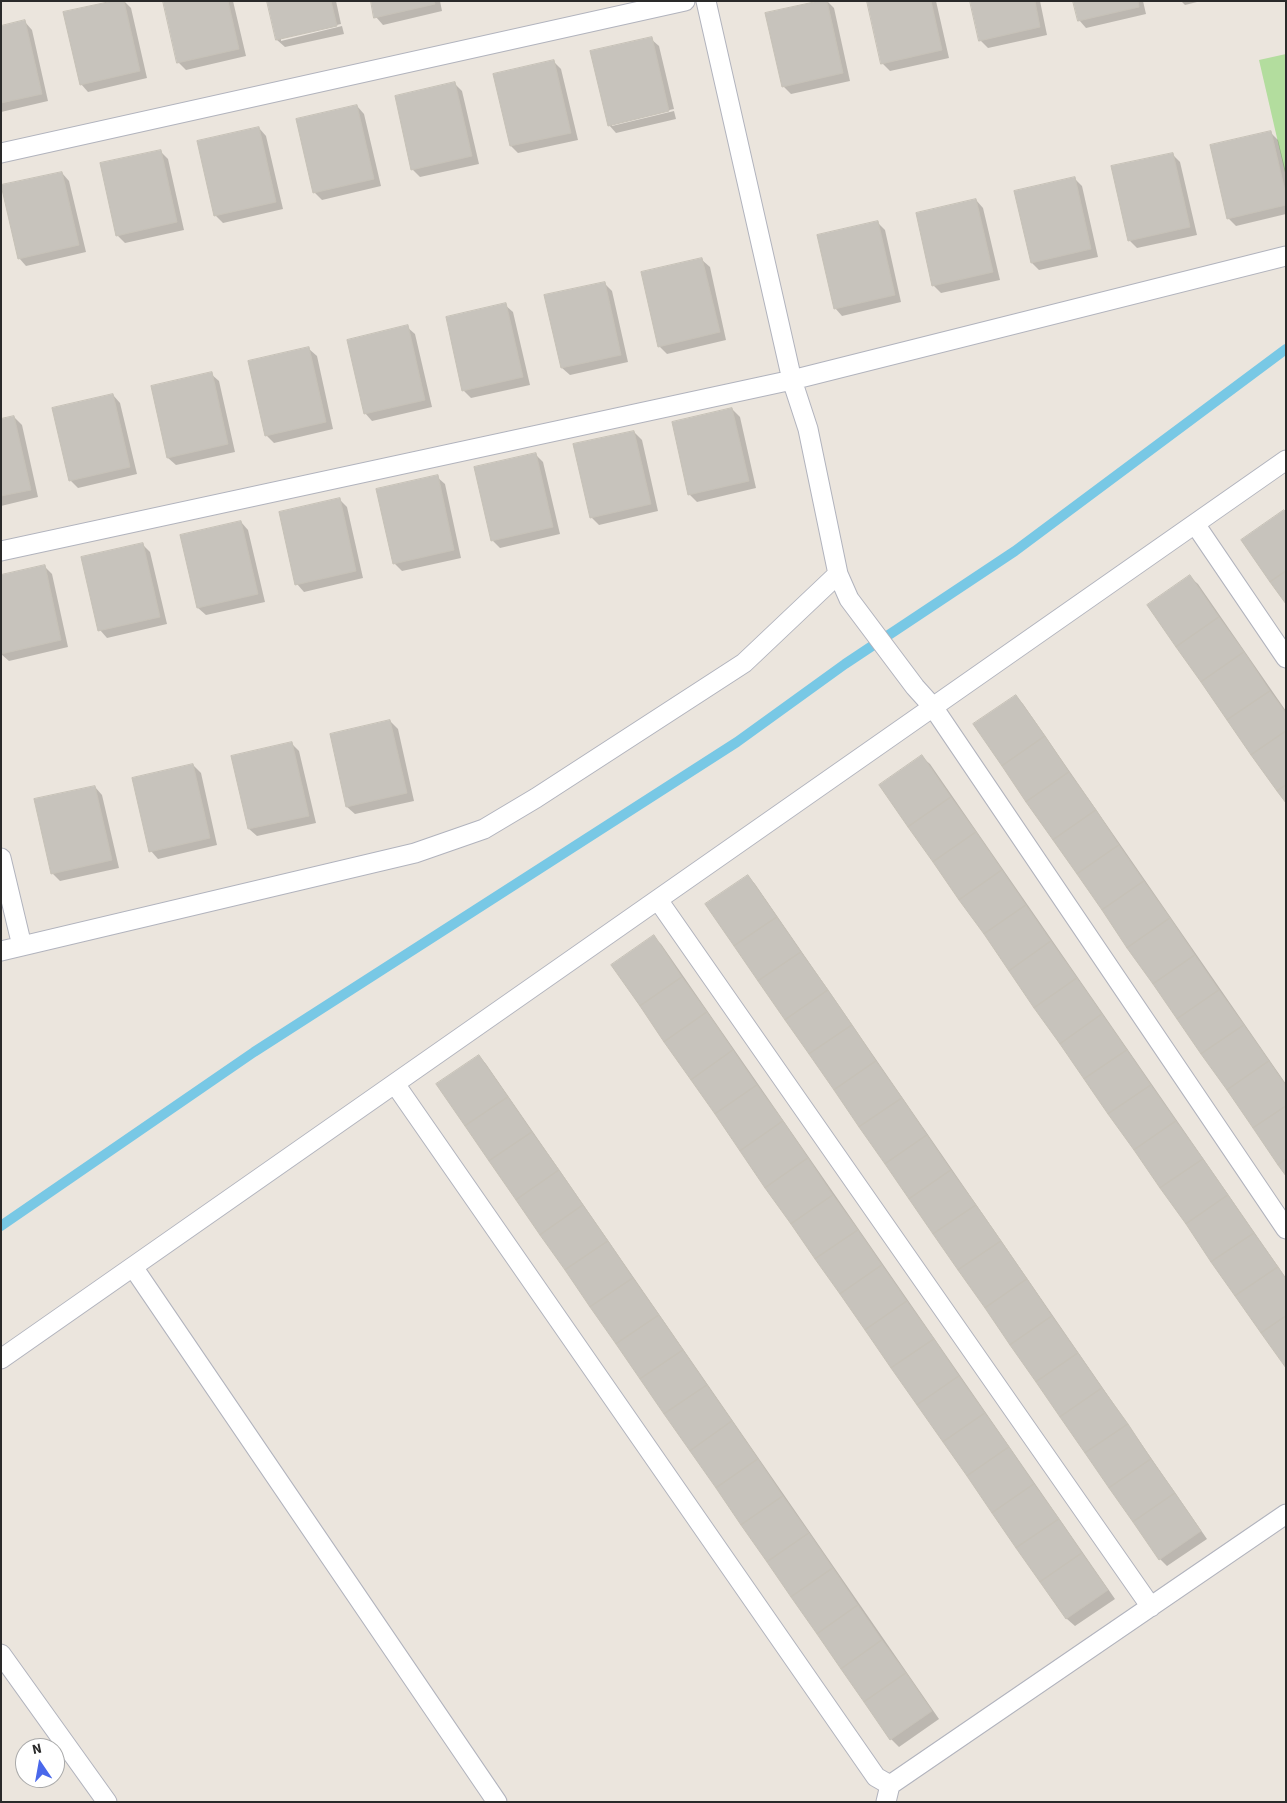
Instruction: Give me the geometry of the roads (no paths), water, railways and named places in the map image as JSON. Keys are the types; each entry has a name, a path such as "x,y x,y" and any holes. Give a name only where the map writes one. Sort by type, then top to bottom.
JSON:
{"lane":[{"path":"1,153 684,1"},
{"path":"706,1 792,380 808,429 838,574 849,599 915,687 933,707 1286,1229"},
{"path":"1,551 792,380 1286,256"},
{"path":"1,1359 1286,460"},
{"path":"1195,524 1286,658"},
{"path":"1,951 415,853 484,829 536,798 744,663 838,574"},
{"path":"1,858 22,946"},
{"path":"658,900 1151,1607"},
{"path":"395,1084 888,1793 1286,1514"},
{"path":"133,1267 497,1802"},
{"path":"1,1654 107,1802"}],"waterway":[{"path":"1,1226 254,1052 737,742 845,664 1015,551 1286,349"}]}
